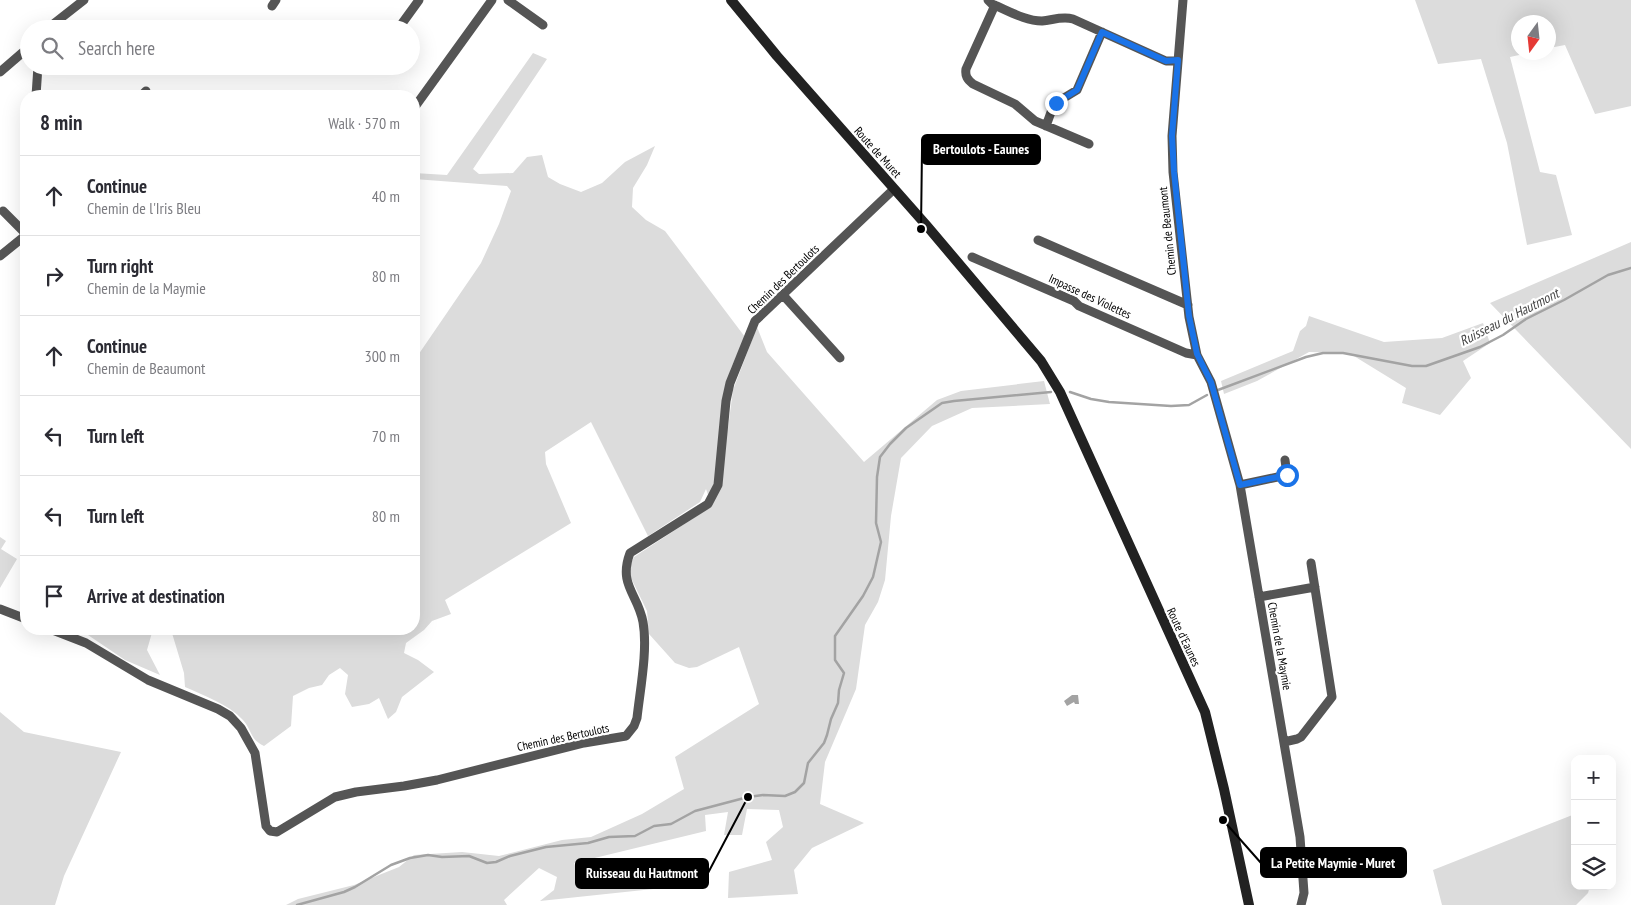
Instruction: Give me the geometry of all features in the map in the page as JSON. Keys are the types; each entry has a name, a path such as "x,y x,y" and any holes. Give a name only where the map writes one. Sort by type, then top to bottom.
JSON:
{"main road":[{"name":"Route de Muret","path":"731,0 783,63 1041,361 1060,392"},
{"name":"Route d'Eaunes","path":"1060,392 1204,712 1224,789 1249,905"}],"street":[{"path":"58,20 84,0"},
{"path":"405,20 419,0"},
{"path":"420,100 492,0"},
{"path":"508,0 543,25"},
{"name":"Chemin de Beaumont","path":"1183,0 1172,136 1174,172 1188,305 1197,354 1211,382 1214,395"},
{"path":"1089,144 1046,126 1029,117 1015,104 972,84 966,75 966,69 992,2 1033,20 1068,18 1166,61 1178,60"},
{"path":"1046,126 1056,103 1077,90 1102,32"},
{"path":"0,72 20,55"},
{"path":"36,90 37,75"},
{"name":"Chemin des Bertoulots","path":"65,635 86,643 148,680 218,708 230,716 241,728 255,752 264,820 270,831 277,832 335,797 437,780 584,743 626,736 634,726 637,718 644,654 643,622 625,575 626,562 630,553 708,504 715,492 718,485 724,415 730,383 755,322 894,189"},
{"path":"3,211 20,229"},
{"path":"0,256 20,240"},
{"path":"1038,240 1188,305"},
{"name":"Impasse des Violettes","path":"972,257 1074,301 1079,306 1186,353 1197,354"},
{"path":"783,295 840,358"},
{"name":"Chemin de la Maymie","path":"1214,395 1240,485 1284,742 1300,837 1304,893 1301,905"},
{"path":"1240,485 1287,475 1285,460"},
{"path":"1284,742 1301,737 1330,701 1332,692 1311,563"},
{"path":"1259,597 1315,587"},
{"path":"0,609 20,617"}],"shaded area":[{"path":"1415,0 1631,0 1631,106 1595,114 1565,45 1556,47 1556,15 1511,15 1510,57 1540,172 1556,175 1572,235 1527,245 1507,143 1481,59 1438,64"},
{"path":"533,53 547,59 473,169 479,174 513,173 527,157 542,155 548,177 581,192 602,183 625,162 655,146 647,165 633,188 632,207 646,220 665,231 745,337 731,368 723,400 719,431 728,428 733,390 757,327 767,352 864,462 937,400 961,391 1044,381 1050,404 972,408 932,426 901,458 891,516 885,580 878,602 865,625 856,689 825,762 820,804 864,823 812,848 794,870 798,894 728,898 729,872 772,860 766,842 783,827 779,810 747,809 742,835 724,835 728,812 705,815 706,831 574,863 581,884 670,871 672,887 540,901 554,890 557,877 539,868 504,900 507,905 286,905 298,899 354,885 399,867 414,855 462,852 499,856 562,840 591,837 642,814 684,789 675,757 759,704 739,647 697,667 689,668 675,663 649,634 647,611 631,578 629,568 634,557 712,506 706,489 700,502 648,536 591,422 545,452 546,464 571,523 445,600 451,614 432,621 420,633 420,352 481,263 499,224 511,191 507,186 420,179 420,173 447,175"},
{"path":"1631,242 1631,449 1490,303"},
{"path":"1309,316 1384,342 1442,338 1483,323 1490,343 1463,361 1471,378 1440,415 1402,403 1406,388 1349,353 1309,352 1257,381 1224,394 1221,381 1293,351 1300,331 1306,326"},
{"path":"0,537 6,541 1,549 17,559 0,588"},
{"path":"88,635 151,635 147,650 160,675 125,660"},
{"path":"173,635 417,635 406,643 404,653 418,660 434,672 402,697 396,712 388,719 379,698 369,704 352,707 345,694 348,675 340,668 329,675 322,685 309,688 293,696 291,726 264,746 256,741 246,724 237,714 216,701 185,687 184,673"},
{"path":"1072,695 1078,695 1079,704 1074,702 1067,706 1064,701"},
{"path":"0,712 24,732 121,752 64,876 55,905 0,905"},
{"path":"1571,816 1571,890 1589,890 1576,905 1442,905 1433,870"}],"waterway":[{"name":"Ruisseau du Hautmont","path":"1218,390 1306,357 1323,353 1343,353 1412,366 1426,366 1480,347 1503,335 1526,319 1608,275 1631,268"},
{"name":"Ruisseau du Hautmont","path":"297,905 344,892 391,865 410,858 428,855 442,857 469,856 487,863 496,862 510,856 546,847 588,843 609,837 635,836 654,826 671,824 695,811 748,797 763,795 785,796 795,792 804,783 808,763 824,743 838,703 839,690 844,673 835,660 835,636 863,596 873,577 881,542 876,523 877,477 880,457 906,428 942,403 1051,392"},
{"name":"Ruisseau du Hautmont","path":"1070,392 1091,399 1109,402 1171,406 1189,405 1207,395"}],"place":[{"name":"Bertoulots - Eaunes","path":"921,229"},
{"name":"Ruisseau du Hautmont","path":"748,797"},
{"name":"La Petite Maymie - Muret","path":"1223,820"}],"route":[{"path":"1056,103 1076,92 1079,88 1102,32 1166,61 1178,60 1172,136 1174,172 1189,316 1197,354 1211,382 1240,485 1287,475"}]}
